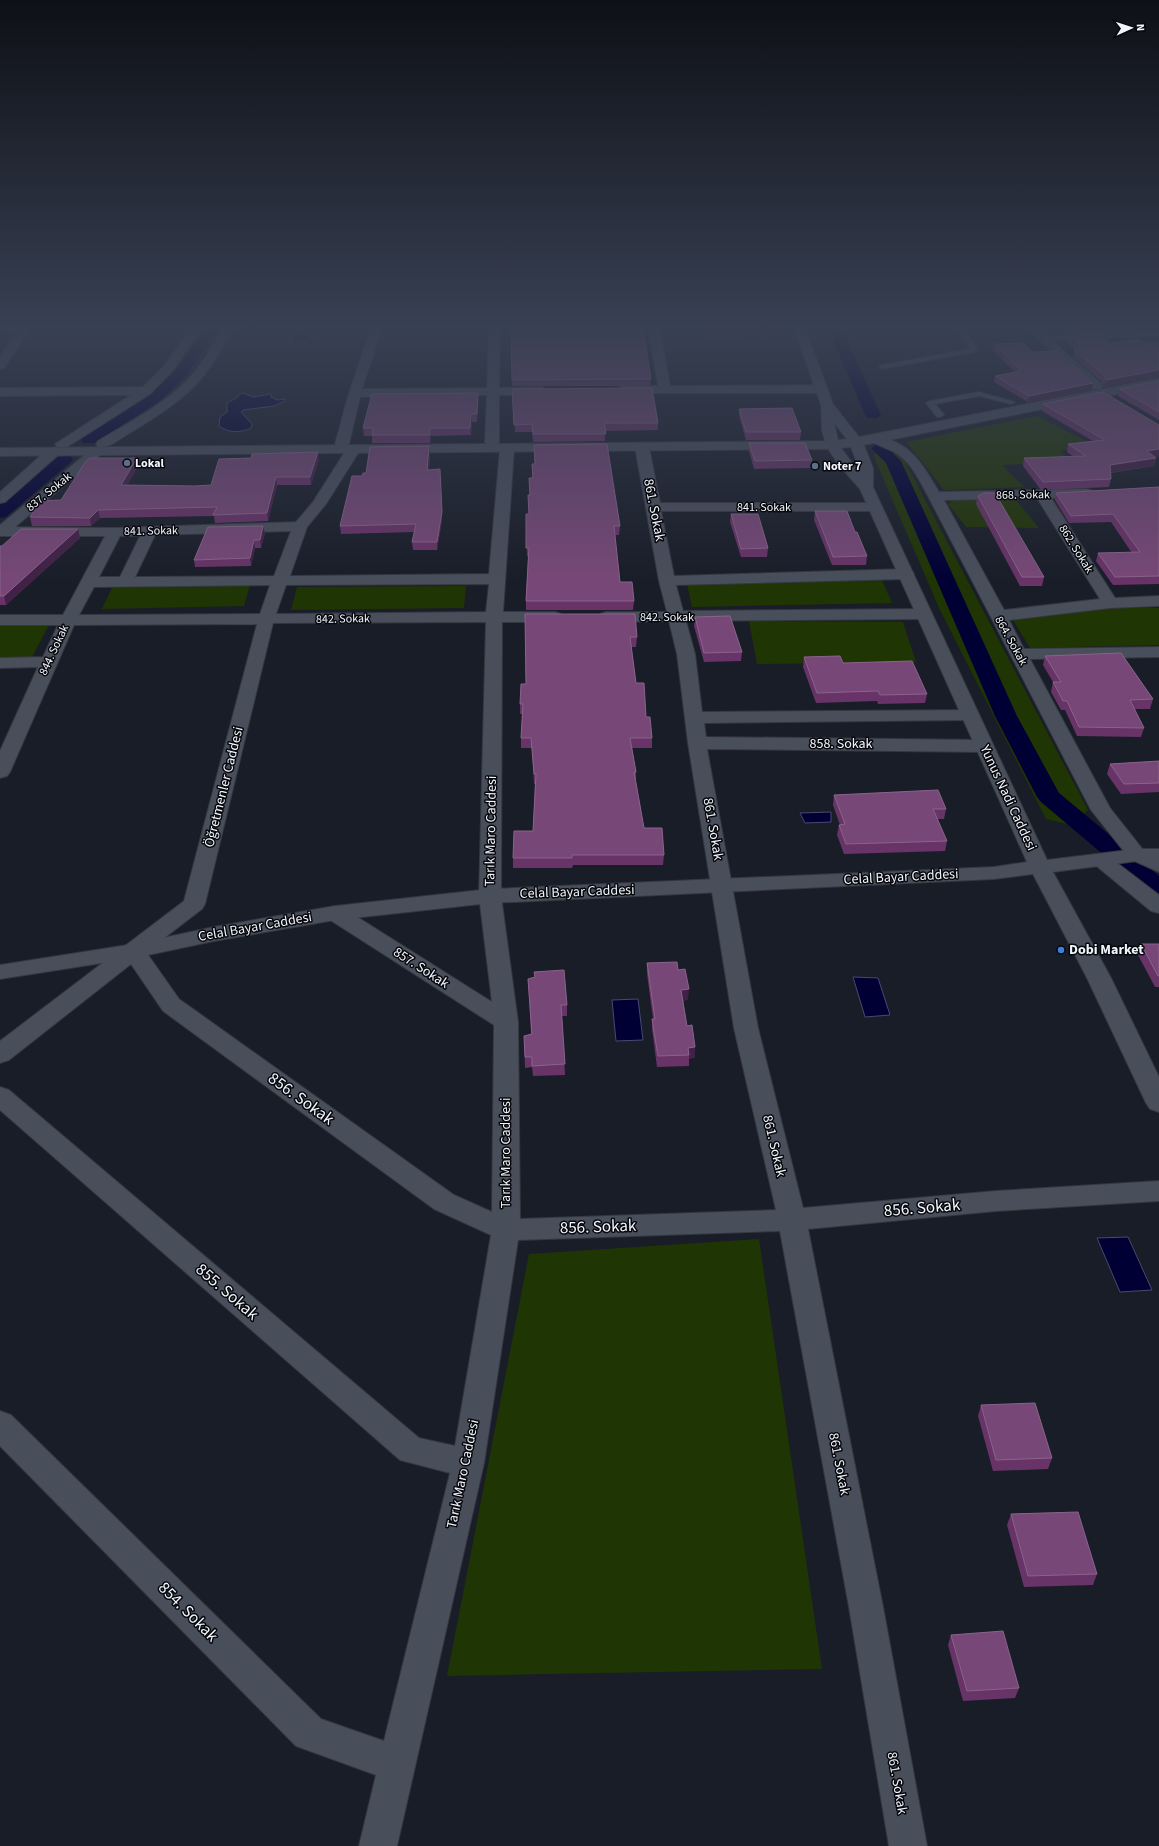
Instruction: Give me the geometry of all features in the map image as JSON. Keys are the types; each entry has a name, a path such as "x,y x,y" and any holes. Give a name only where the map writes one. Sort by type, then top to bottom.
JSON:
{"street":[{"name":"837. Sokak","path":"1,497 58,448 114,411"},
{"name":"837. Sokak","path":"1,531 100,448 155,411"},
{"name":"Öğretmenler Caddesi","path":"0,1054 194,904 266,619 300,526 320,504 348,447 353,411"},
{"name":"Tarık Maro Caddesi","path":"378,1846 468,1463 506,1230 506,1022 490,896 494,617 497,579 500,446 496,411"},
{"path":"828,411 831,439"},
{"name":"Yunus Nadi Caddesi","path":"832,411 853,436 866,468 866,488"},
{"path":"0,445 58,448 500,446 642,447 831,439 853,436 961,411"},
{"path":"853,436 876,438 999,411"},
{"path":"500,446 772,438 831,439"},
{"name":"864. Sokak","path":"876,438 895,445 909,454 935,496 997,616 1019,654 1101,810 1136,855"},
{"name":"Yunus Nadi Caddesi","path":"831,439 848,469 866,488 1040,866 1099,978 1159,1103"},
{"name":"861. Sokak","path":"642,447 667,581 678,617 686,654 697,743 723,886 746,1028 792,1220 866,1607 908,1846"},
{"path":"0,452 58,448"},
{"name":"868. Sokak","path":"935,496 1096,493"},
{"name":"862. Sokak","path":"1042,495 1110,602"},
{"name":"841. Sokak","path":"653,507 875,507"},
{"name":"841. Sokak","path":"1,531 115,532 300,526"},
{"path":"124,582 150,531"},
{"name":"844. Sokak","path":"0,772 68,620 90,582 115,532"},
{"path":"667,581 906,574"},
{"path":"90,582 497,579"},
{"path":"997,616 1110,602 1159,601"},
{"name":"842. Sokak","path":"593,617 924,614"},
{"name":"842. Sokak","path":"0,620 570,617"},
{"path":"1019,654 1159,652"},
{"path":"0,663 48,662"},
{"path":"694,718 970,715"},
{"name":"858. Sokak","path":"697,743 984,746"},
{"path":"1136,855 1159,866"},
{"name":"Celal Bayar Caddesi","path":"0,972 134,951 214,934 335,913 490,896 994,872 1136,855 1159,855"},
{"path":"1102,860 1159,906"},
{"name":"857. Sokak","path":"335,913 506,1022"},
{"name":"856. Sokak","path":"134,951 171,1005 444,1202 506,1230 792,1220 996,1202 1159,1191"},
{"name":"855. Sokak","path":"0,1096 411,1450 468,1463"},
{"name":"854. Sokak","path":"0,1425 309,1733 398,1764"}],"green space":[{"path":"1037,416 1094,445 1060,451 1070,462 1002,465 1024,487 944,490 906,442"},
{"path":"887,448 900,452 1088,810 1071,825 1046,819 940,610 873,455"},
{"path":"955,499 1015,499 1039,528 966,527 948,504"},
{"path":"882,580 892,603 692,607 687,584"},
{"path":"250,585 244,606 102,609 112,588"},
{"path":"466,586 464,608 291,610 297,587"},
{"path":"1114,608 1159,608 1159,645 1030,648 1013,620"},
{"path":"749,621 903,622 916,662 757,664"},
{"path":"0,625 49,625 32,657 0,657"},
{"path":"759,1239 822,1669 447,1676 529,1254"}],"shaded area":[{"path":"242,411 252,424 251,428 247,430 230,431 219,426 220,417 227,412"},
{"path":"831,812 831,822 805,823 800,813"},
{"path":"853,977 878,978 890,1015 865,1017"},
{"path":"638,999 643,1040 616,1041 612,1000"},
{"path":"1128,1237 1152,1290 1120,1292 1097,1238"}],"building":[{"path":"367,411 477,411 477,414 471,414 470,428 430,428 430,435 372,435 373,428 363,428"},
{"path":"513,411 656,411 658,423 604,423 606,434 533,434 532,424 514,425"},
{"path":"740,411 793,411 801,432 746,432"},
{"path":"1055,411 1135,411 1159,425 1159,449 1147,451 1156,458 1110,465 1111,479 1043,482 1024,458 1086,456 1068,444 1105,440"},
{"path":"749,443 805,443 812,460 755,461"},
{"path":"607,444 620,526 614,526 620,582 632,582 634,601 526,601 529,548 526,548 526,514 529,514 529,478 533,478 532,464 535,464 534,445"},
{"path":"429,446 427,470 440,469 442,512 437,542 412,542 416,524 340,526 352,476 362,476 363,473 366,473 370,447"},
{"path":"318,452 310,477 276,477 267,513 213,515 217,507 98,510 90,518 30,517 40,501 61,500 86,461 90,458 137,458 121,485 195,486 211,485 219,459 251,458 252,454"},
{"path":"1159,487 1159,576 1115,577 1098,553 1140,552 1113,514 1071,516 1056,493"},
{"path":"984,493 995,493 1044,577 1022,577 978,496"},
{"path":"815,511 847,511 855,532 857,532 867,556 833,557"},
{"path":"731,514 758,514 768,548 741,549"},
{"path":"263,526 260,540 254,540 250,558 194,560 208,527"},
{"path":"21,529 78,529 4,596 0,596 0,546 2,546"},
{"path":"525,614 635,614 637,637 630,637 636,683 644,683 646,717 650,717 652,738 630,738 636,772 634,772 644,828 662,828 664,855 572,855 572,858 513,858 514,831 533,831 536,774 534,774 531,738 521,738 523,704 520,704 521,684 526,684"},
{"path":"730,616 742,652 704,653 695,617"},
{"path":"1121,653 1153,699 1130,700 1144,728 1079,727 1067,701 1063,701 1053,682 1061,682 1045,656"},
{"path":"840,656 843,663 912,661 927,694 880,695 878,691 817,693 804,657"},
{"path":"1159,761 1159,783 1124,784 1110,764"},
{"path":"938,790 946,809 933,809 947,841 846,844 839,825 845,824 834,795"},
{"path":"1141,944 1159,944 1159,976 1158,976"},
{"path":"677,962 678,970 685,969 689,989 681,990 687,1026 692,1025 695,1047 688,1048 689,1055 658,1056 652,1019 655,1019 647,963"},
{"path":"564,970 567,1005 561,1005 565,1064 532,1066 532,1057 525,1057 524,1036 532,1034 528,979 535,977 534,972"},
{"path":"1035,1403 1052,1458 996,1460 981,1405"},
{"path":"1078,1512 1097,1574 1028,1576 1011,1514"},
{"path":"1003,1631 1019,1688 967,1691 951,1635"}],"waterway":[{"path":"89,440 134,411"},
{"path":"871,411 873,415"},
{"path":"880,449 893,461 1006,716 1049,797 1159,889"},
{"path":"0,513 65,459"}],"place":[{"name":"Lokal","path":"127,463"},
{"name":"Noter 7","path":"815,466"},
{"name":"Dobi Market","path":"1061,950"}]}
